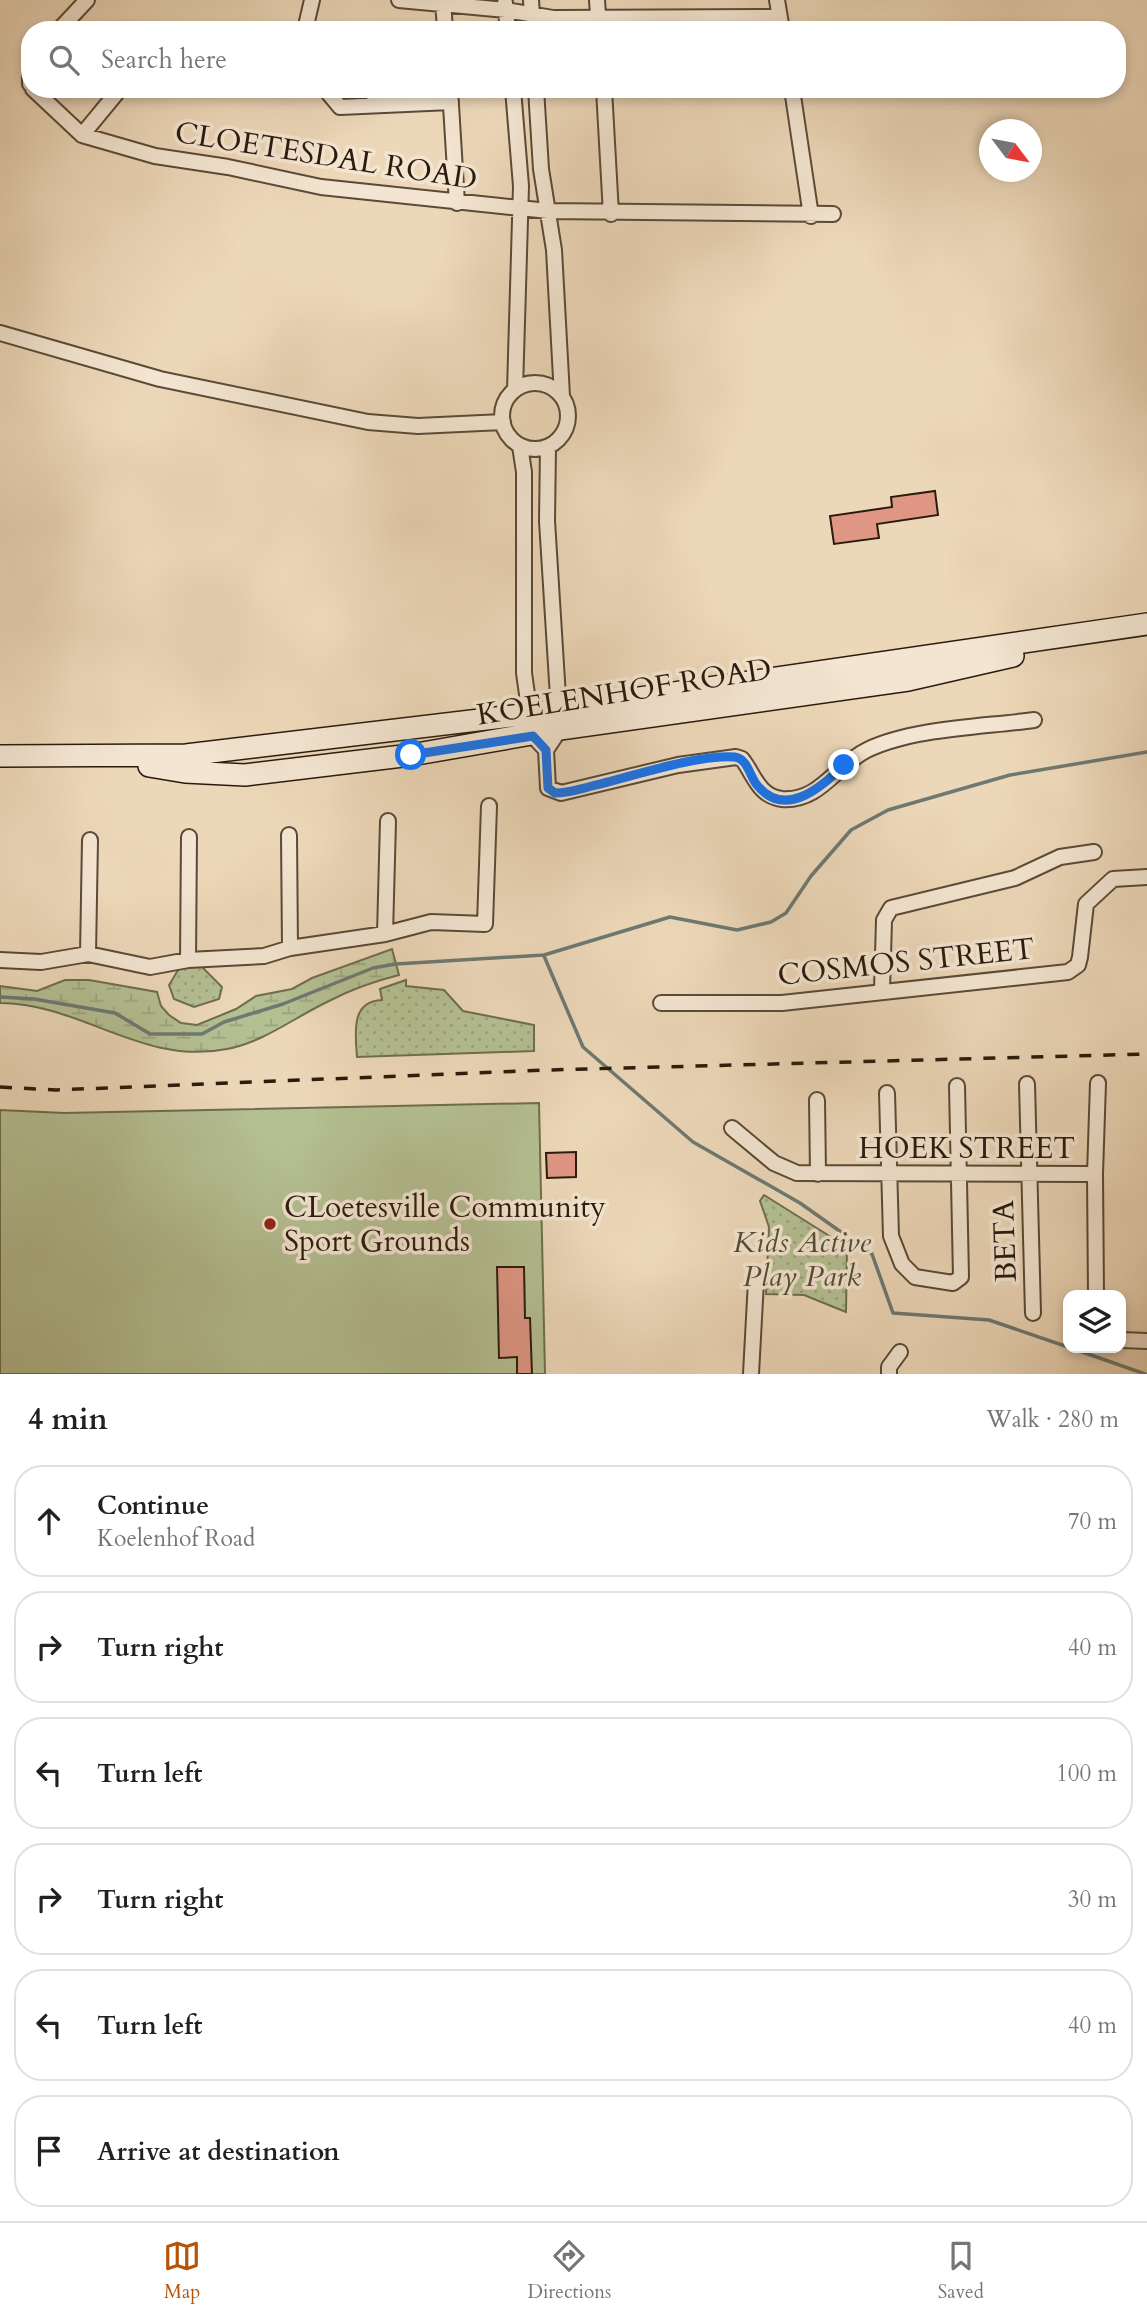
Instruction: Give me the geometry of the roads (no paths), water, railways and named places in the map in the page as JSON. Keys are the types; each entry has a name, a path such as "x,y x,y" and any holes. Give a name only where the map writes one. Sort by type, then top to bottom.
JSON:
{"main road":[{"name":"KOELENHOF ROAD","path":"0,757 105,758 186,755 529,714 559,719 1147,625"},
{"name":"KOELENHOF ROAD","path":"105,758 185,772 245,775 540,743 559,719"}],"street":[{"path":"68,21 87,0"},
{"path":"307,21 312,0"},
{"path":"399,0 531,7 553,18 576,21"},
{"path":"597,0 599,21"},
{"path":"777,0 781,21"},
{"path":"443,3 444,21"},
{"name":"CLOETESDAL ROAD","path":"43,98 82,135 155,156 228,167 321,187 520,210 611,214 833,215"},
{"path":"82,135 113,98"},
{"path":"332,98 340,107 431,98"},
{"path":"377,98 383,103"},
{"path":"450,98 457,204"},
{"path":"514,98 520,210 515,390"},
{"path":"537,98 541,169 554,250 562,396"},
{"path":"605,98 611,214"},
{"path":"793,98 811,216"},
{"path":"0,333 160,379 368,422 418,426 503,422"},
{"path":"545,384 562,396 567,405 568,424 557,441 548,447 529,449 520,446 506,432 503,422 504,404 515,390 524,385 545,384"},
{"path":"520,446 524,471 524,673 529,714 540,743 548,788 555,793 678,765 736,757 742,759 756,784 768,794 781,799 801,798 817,791 844,765 864,751 892,741 1034,720"},
{"path":"548,447 547,521 559,719"},
{"path":"0,960 41,962 88,954 150,967 188,960 264,956 290,948 385,934 431,922 485,924 489,806"},
{"path":"385,934 388,821"},
{"path":"289,835 290,948"},
{"path":"188,960 189,837"},
{"path":"88,954 90,840"},
{"path":"882,990 884,920 891,908 1015,878 1060,857 1094,852"},
{"name":"COSMOS STREET","path":"661,1003 782,1003 1073,970 1080,957 1086,904 1113,879 1147,877"},
{"path":"1095,1174 1098,1083"},
{"name":"BETA","path":"1027,1084 1033,1313"},
{"path":"887,1093 891,1236 902,1264 915,1277 953,1283 961,1277 957,1086"},
{"path":"817,1100 818,1174"},
{"name":"HOEK STREET","path":"732,1128 783,1168 797,1173 1095,1174 1096,1290"},
{"path":"751,1374 756,1281"},
{"path":"1126,1340 1147,1341"},
{"path":"889,1374 889,1367 900,1352"}],"waterway":[{"path":"0,997 34,999 115,1013 150,1034 202,1034 224,1022 283,1004 373,968 396,964 544,955 670,917 737,930 771,922 786,913 811,876 851,830 888,810 1010,775 1147,752"},
{"path":"544,956 583,1047 693,1142 800,1203 872,1254 893,1313 989,1320 1063,1345"},
{"path":"1085,1353 1145,1374"}],"railway":[{"path":"0,1087 56,1090 548,1070 1147,1054"}],"place":[{"name":"CLoetesville Community Sport Grounds","path":"270,1224"}],"park label":[{"name":"Kids Active Play Park","path":"802,1259"}]}
